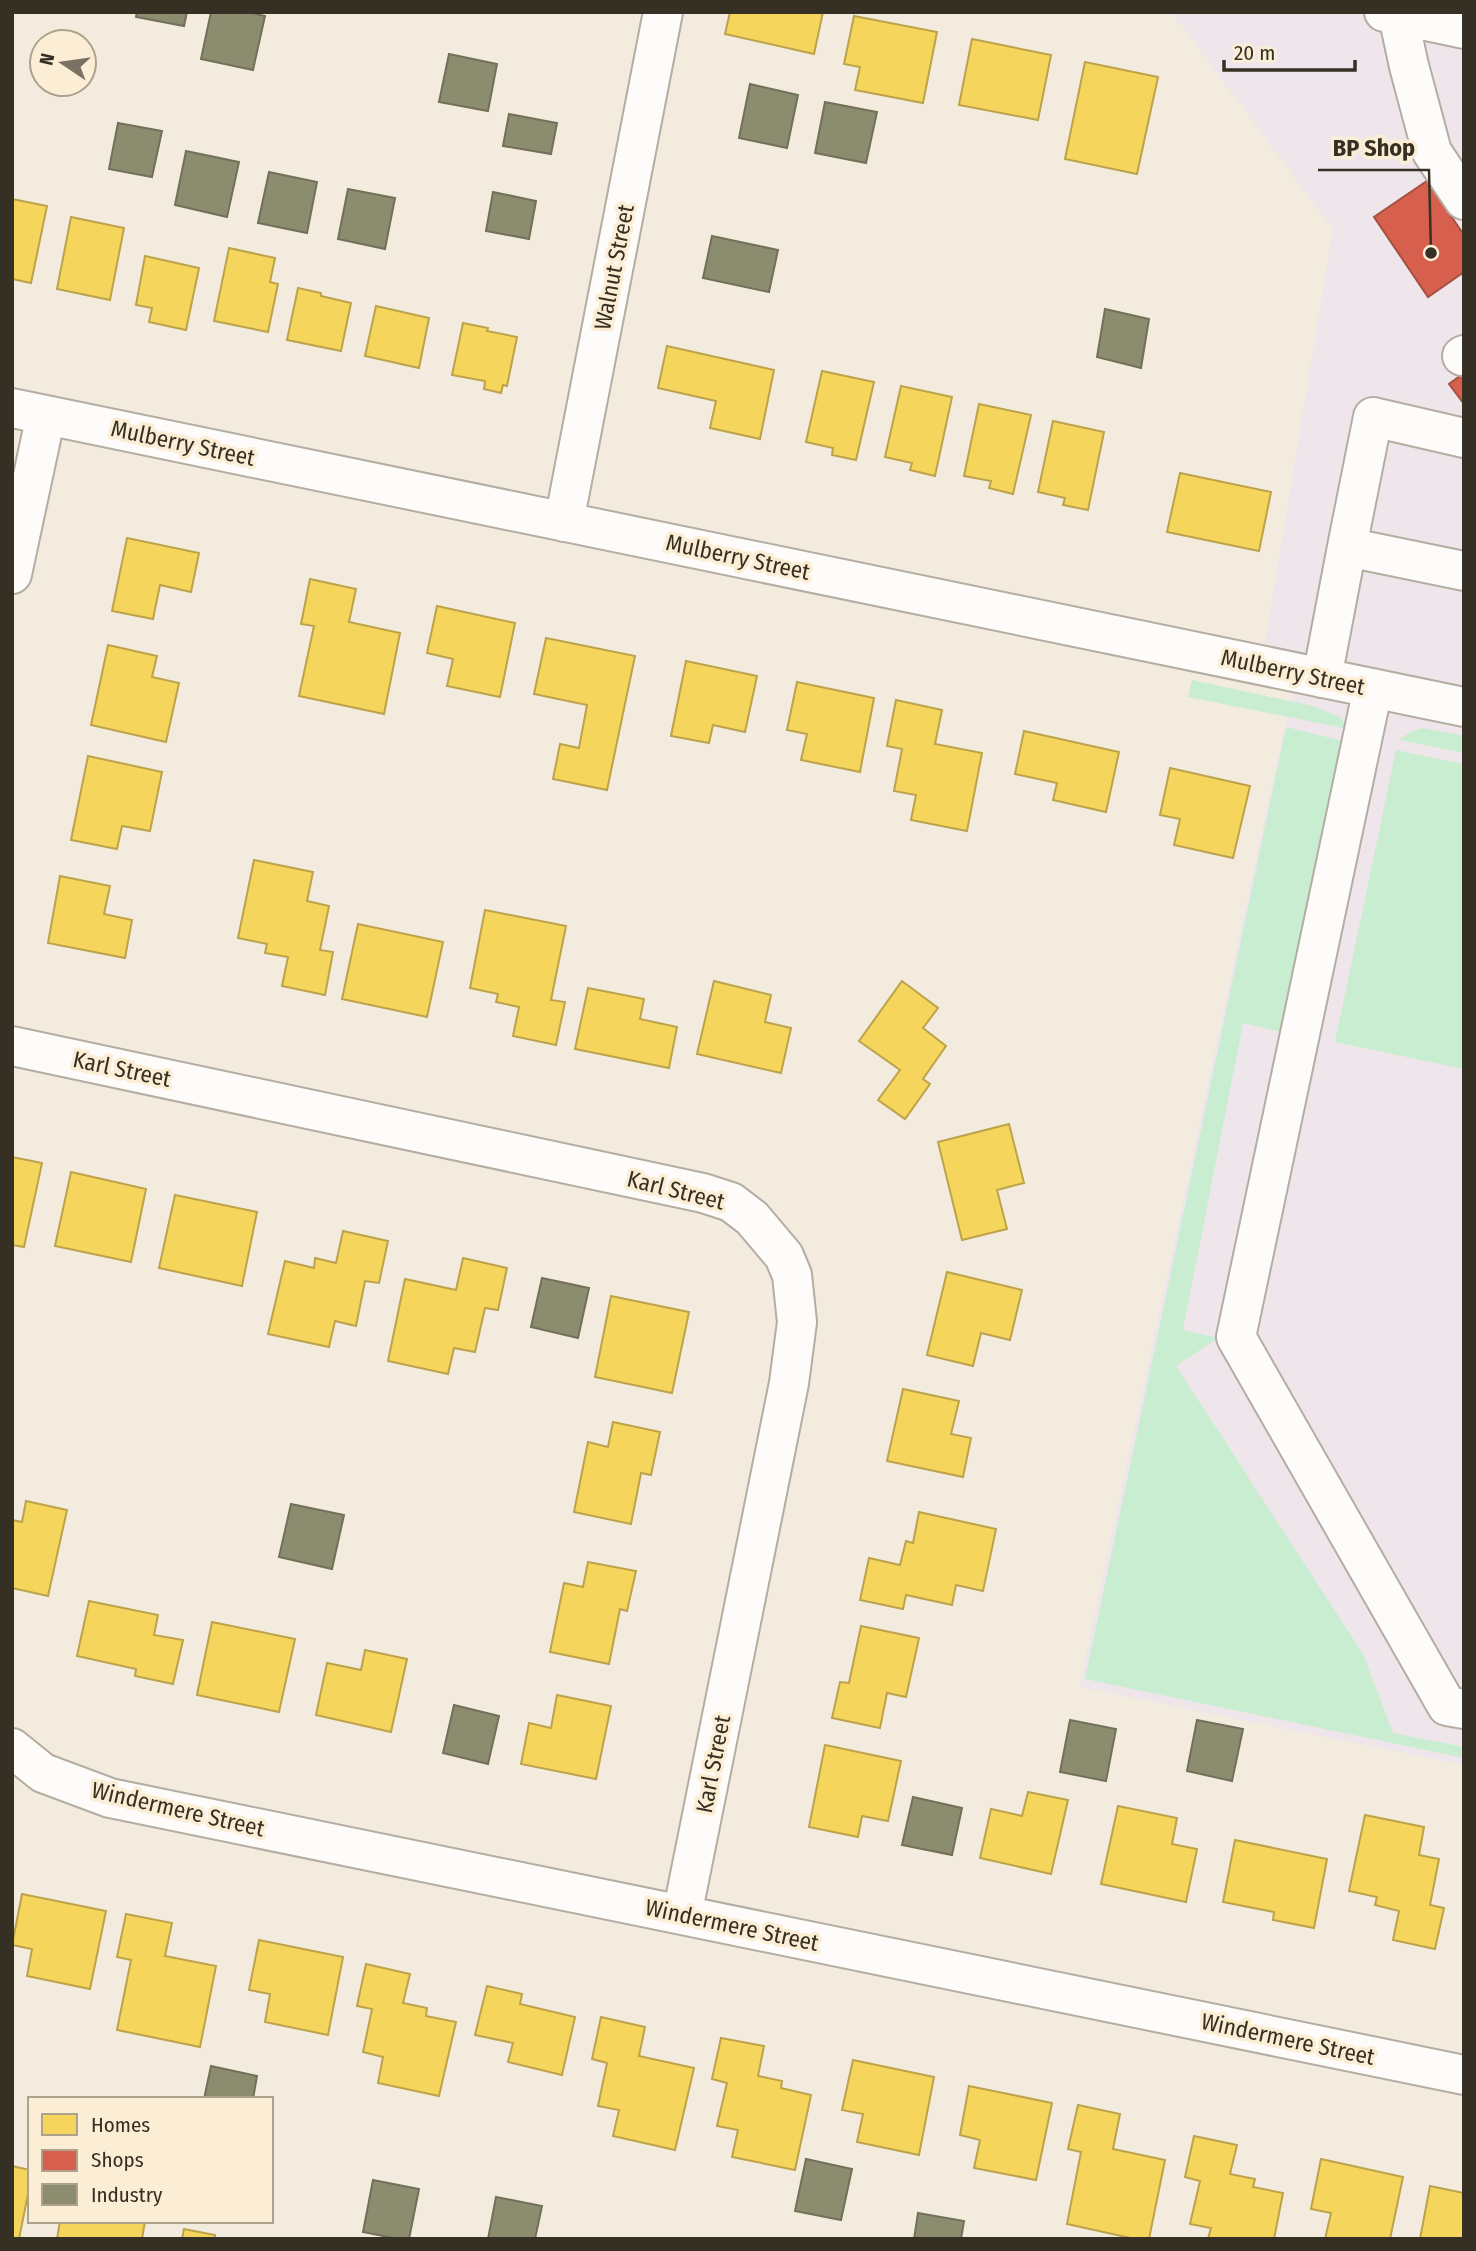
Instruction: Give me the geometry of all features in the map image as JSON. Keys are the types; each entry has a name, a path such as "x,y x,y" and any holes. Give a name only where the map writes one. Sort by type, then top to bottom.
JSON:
{"street":[{"name":"Walnut Street","path":"564,522 663,12"},
{"path":"1391,14 1464,29"},
{"path":"1391,14 1433,152 1464,201"},
{"name":"Mulberry Street","path":"29,412 1464,707"},
{"path":"12,574 29,412"},
{"path":"1322,678 1373,417 1464,438"},
{"path":"1347,547 1464,571"},
{"path":"1373,688 1236,1337 1447,1706 1464,1709"},
{"name":"Karl Street","path":"12,1046 703,1193 731,1202 752,1218 784,1256 792,1275 797,1322 787,1396 682,1915"},
{"name":"Windermere Street","path":"12,1748 43,1773 110,1798 1464,2075"}],"shaded area":[{"path":"1171,12 1464,12 1464,1765 1079,1687 1296,672 1261,665 1333,229"}],"green space":[{"path":"1192,680 1313,706 1340,717 1349,729 1188,697"},
{"path":"1286,727 1343,741 1286,1033 1243,1023 1183,1330 1218,1338 1176,1366 1363,1654 1393,1733 1464,1747 1464,1758 1085,1679"},
{"path":"1422,728 1464,736 1464,753 1399,740"},
{"path":"1396,750 1464,764 1464,1069 1335,1042"}],"building: Homes":[{"path":"730,12 823,12 814,54 725,34"},
{"path":"854,16 937,32 923,103 855,90 860,67 844,64"},
{"path":"972,39 1051,55 1038,120 959,105"},
{"path":"1085,62 1158,77 1137,174 1065,159"},
{"path":"12,199 47,206 31,283 12,279"},
{"path":"71,217 124,228 110,300 57,289"},
{"path":"229,248 275,258 270,282 278,284 268,332 214,321"},
{"path":"145,256 199,268 186,330 149,322 152,308 136,305"},
{"path":"298,288 351,303 341,351 287,340"},
{"path":"376,306 429,318 419,368 365,356"},
{"path":"463,323 517,337 507,386 503,385 501,393 484,389 485,381 452,375"},
{"path":"667,346 774,370 760,439 710,428 716,401 658,388"},
{"path":"822,371 874,382 856,460 832,455 833,448 806,442"},
{"path":"901,386 952,397 935,476 910,470 912,463 885,457"},
{"path":"979,404 1031,415 1013,494 989,488 991,481 964,476"},
{"path":"1053,421 1104,432 1088,510 1063,505 1065,498 1038,492"},
{"path":"1180,473 1271,492 1259,551 1167,532"},
{"path":"127,538 199,553 191,592 160,585 153,619 112,611"},
{"path":"310,579 356,589 349,622 400,633 384,714 299,696 314,626 301,624"},
{"path":"437,606 515,623 500,697 447,686 453,659 427,653"},
{"path":"546,638 635,656 607,790 553,779 560,744 579,748 587,705 534,694"},
{"path":"108,645 157,656 152,677 179,683 166,742 91,725"},
{"path":"686,661 757,676 745,732 713,725 709,743 671,736"},
{"path":"797,682 874,698 860,772 801,760 807,734 787,730"},
{"path":"896,700 942,710 935,744 982,753 967,831 911,820 916,795 894,791 902,749 887,746"},
{"path":"1024,731 1119,752 1106,812 1053,800 1057,783 1015,774"},
{"path":"88,756 162,772 150,831 122,826 117,849 71,840"},
{"path":"1170,768 1250,786 1233,858 1174,845 1180,819 1160,815"},
{"path":"254,860 313,872 307,901 329,906 320,950 333,952 325,995 282,986 288,957 265,953 267,944 238,938"},
{"path":"60,876 110,886 104,914 132,920 125,958 48,943"},
{"path":"485,910 566,926 551,1000 565,1002 556,1045 513,1036 519,1007 496,1002 498,994 470,988"},
{"path":"358,924 443,942 427,1017 342,999"},
{"path":"714,981 771,995 765,1022 791,1028 781,1073 697,1054"},
{"path":"902,981 938,1008 923,1028 946,1046 923,1079 930,1084 905,1119 878,1100 900,1070 859,1041"},
{"path":"588,988 644,999 640,1019 677,1027 669,1068 575,1049"},
{"path":"1009,1124 1024,1183 997,1190 1007,1229 962,1240 938,1142"},
{"path":"12,1157 42,1163 24,1247 12,1245"},
{"path":"71,1172 146,1189 131,1262 55,1246"},
{"path":"175,1195 257,1212 242,1286 159,1268"},
{"path":"343,1231 388,1241 379,1283 365,1281 356,1326 335,1321 329,1347 268,1334 285,1261 314,1268 315,1258 336,1263"},
{"path":"463,1258 507,1268 498,1310 485,1308 475,1352 454,1348 448,1374 388,1361 405,1279 456,1290"},
{"path":"947,1272 1022,1290 1010,1340 981,1333 973,1366 927,1355"},
{"path":"611,1296 689,1312 672,1393 595,1377"},
{"path":"903,1389 959,1401 951,1434 971,1438 963,1477 887,1461"},
{"path":"613,1422 660,1432 651,1475 641,1473 631,1524 574,1512 588,1442 608,1447"},
{"path":"26,1501 67,1510 48,1596 12,1588 12,1520 22,1522"},
{"path":"919,1512 996,1529 983,1591 956,1585 952,1605 906,1595 903,1609 860,1600 869,1558 900,1565 906,1541 913,1543"},
{"path":"588,1562 636,1571 627,1611 620,1609 609,1664 550,1652 564,1583 583,1587"},
{"path":"89,1601 158,1615 154,1635 183,1640 173,1684 135,1676 136,1669 77,1656"},
{"path":"212,1622 295,1639 279,1712 197,1695"},
{"path":"861,1626 919,1638 906,1697 887,1693 880,1728 832,1718 840,1682 849,1683"},
{"path":"365,1650 407,1659 391,1732 316,1715 327,1663 361,1670"},
{"path":"557,1695 611,1706 596,1779 521,1764 529,1723 551,1728"},
{"path":"825,1745 901,1761 888,1821 862,1816 858,1837 809,1827"},
{"path":"1028,1792 1068,1800 1051,1874 980,1858 991,1809 1022,1816"},
{"path":"1118,1806 1177,1818 1172,1844 1197,1849 1186,1902 1101,1884"},
{"path":"1365,1815 1424,1827 1419,1855 1439,1859 1430,1905 1444,1908 1435,1949 1393,1940 1399,1911 1375,1905 1377,1897 1349,1891"},
{"path":"1235,1840 1327,1859 1314,1928 1273,1920 1274,1912 1223,1902"},
{"path":"22,1894 106,1911 90,1989 27,1976 32,1949 12,1945"},
{"path":"126,1914 172,1923 165,1956 216,1966 200,2047 117,2030 131,1960 117,1957"},
{"path":"259,1940 343,1957 328,2035 265,2022 270,1994 249,1990"},
{"path":"366,1964 410,1974 403,2003 427,2008 426,2016 456,2022 439,2096 378,2083 383,2057 363,2052 372,2009 357,2006"},
{"path":"487,1986 522,1994 520,2004 575,2017 562,2075 508,2062 513,2043 475,2035"},
{"path":"601,2017 645,2027 639,2056 694,2068 675,2150 613,2136 619,2110 598,2106 607,2063 592,2059"},
{"path":"721,2038 764,2046 758,2076 782,2081 781,2088 811,2095 795,2170 732,2157 738,2130 717,2126 727,2083 712,2079"},
{"path":"853,2060 934,2077 919,2155 857,2142 863,2114 842,2110"},
{"path":"969,2086 1052,2103 1036,2180 974,2168 980,2140 960,2135"},
{"path":"1078,2105 1120,2114 1113,2149 1165,2160 1149,2239 1135,2239 1067,2224 1081,2152 1068,2149"},
{"path":"1194,2136 1237,2145 1230,2174 1255,2179 1253,2187 1283,2193 1274,2239 1208,2239 1211,2228 1190,2224 1200,2181 1185,2177"},
{"path":"1321,2159 1403,2177 1390,2239 1325,2239 1331,2213 1311,2209"},
{"path":"12,2166 28,2170 28,2194 19,2239 12,2239"},
{"path":"1430,2186 1464,2193 1464,2239 1420,2239"},
{"path":"60,2223 145,2223 142,2239 57,2239"},
{"path":"184,2229 215,2235 215,2239 182,2239"}],"building: Shops":[{"path":"1427,181 1464,235 1464,272 1428,297 1374,217"},
{"path":"1464,373 1464,404 1449,384"}],"building: Industry":[{"path":"137,12 187,12 184,26 136,17"},
{"path":"211,12 248,12 265,16 253,70 201,59"},
{"path":"449,54 497,64 488,111 439,102"},
{"path":"750,84 798,95 787,148 739,138"},
{"path":"825,102 877,112 866,163 815,153"},
{"path":"509,114 557,123 551,154 503,146"},
{"path":"118,123 162,131 152,177 109,169"},
{"path":"186,151 239,162 227,217 175,205"},
{"path":"269,172 317,182 307,233 258,223"},
{"path":"348,189 395,198 385,249 338,239"},
{"path":"493,192 536,201 529,239 486,231"},
{"path":"712,236 778,250 769,292 703,278"},
{"path":"1105,309 1149,319 1141,368 1097,357"},
{"path":"542,1278 589,1288 578,1338 531,1327"},
{"path":"291,1504 344,1515 332,1569 279,1557"},
{"path":"454,1705 499,1716 488,1764 443,1753"},
{"path":"1070,1720 1116,1729 1106,1781 1060,1772"},
{"path":"1197,1720 1243,1729 1232,1781 1187,1771"},
{"path":"913,1797 962,1808 952,1855 902,1845"},
{"path":"211,2066 257,2076 253,2097 204,2097"},
{"path":"806,2159 852,2169 841,2220 795,2211"},
{"path":"373,2180 419,2189 409,2239 363,2232"},
{"path":"496,2197 542,2206 535,2239 488,2239"},
{"path":"918,2213 964,2221 961,2239 914,2239"}],"place":[{"name":"BP Shop","path":"1431,253"}]}
